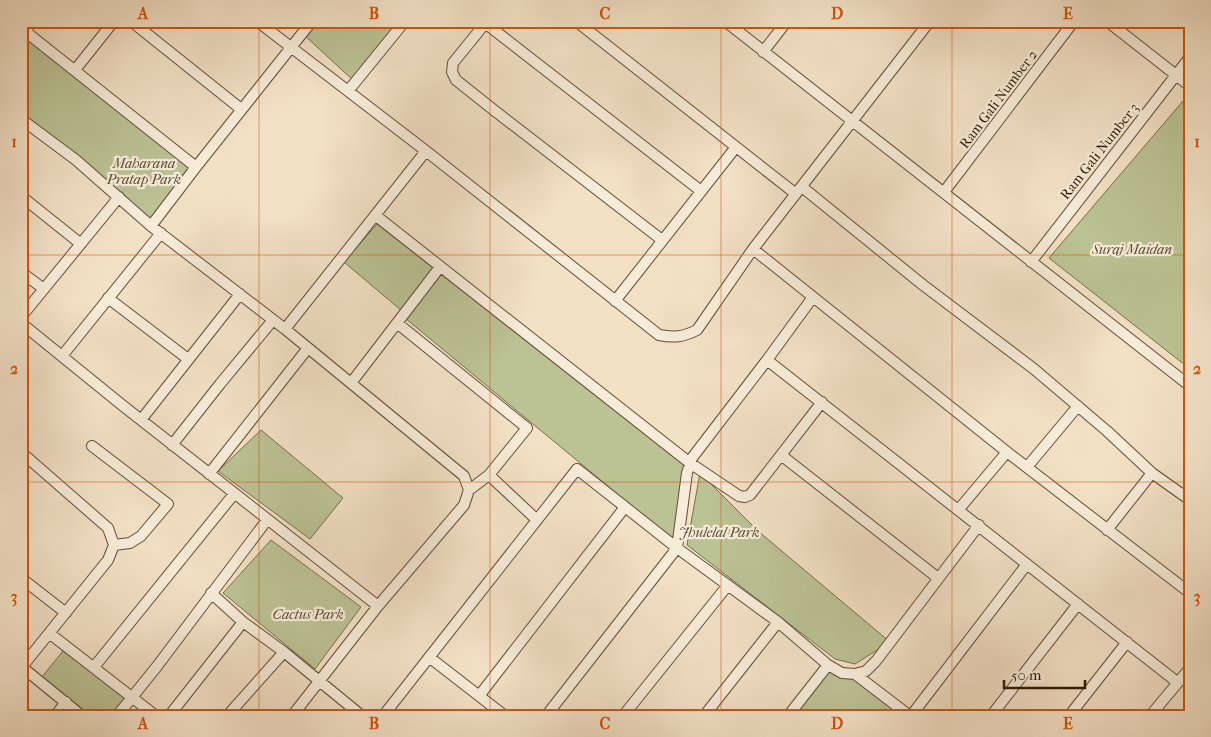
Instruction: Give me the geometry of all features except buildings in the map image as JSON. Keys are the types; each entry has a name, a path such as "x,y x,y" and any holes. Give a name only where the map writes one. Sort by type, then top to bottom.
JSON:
{"street":[{"path":"33,21 23,30 196,167"},
{"path":"75,70 114,21"},
{"path":"131,21 241,110"},
{"path":"257,21 426,151 659,335 673,338 686,336 697,330 754,249 930,21"},
{"path":"151,226 312,21"},
{"path":"348,91 405,21"},
{"path":"576,21 736,147 799,190 1034,369 1152,473 1190,500"},
{"path":"725,21 1190,386"},
{"path":"763,52 787,21"},
{"name":"Ram Gali Number 2","path":"944,192 1074,21"},
{"path":"1107,21 1190,86"},
{"path":"662,240 456,80 452,72 454,63 486,22 701,191"},
{"name":"Ram Gali Number 3","path":"1031,262 1190,57"},
{"path":"21,120 76,160 151,226 285,329 464,476 469,490"},
{"path":"615,301 736,147"},
{"path":"285,329 426,151"},
{"path":"21,196 81,244"},
{"path":"21,317 119,197"},
{"path":"375,216 690,463 739,496 745,497 750,495 822,402"},
{"path":"62,356 161,233"},
{"path":"754,249 1007,452 1190,593"},
{"path":"351,383 440,267"},
{"path":"21,272 44,289"},
{"path":"141,420 240,294"},
{"path":"546,716 677,548 687,473 692,458 813,297"},
{"path":"108,298 188,359"},
{"path":"172,445 273,320"},
{"path":"21,323 172,445 378,606"},
{"path":"292,716 378,606 464,505 469,490 489,476 527,428 397,323"},
{"path":"210,474 308,348"},
{"path":"767,360 1177,682"},
{"path":"1027,467 1078,406"},
{"path":"92,446 168,504 141,536 130,543 114,545"},
{"path":"21,452 108,528 114,545 108,560 22,668 82,716"},
{"path":"959,509 1007,452"},
{"path":"781,455 938,578"},
{"path":"383,716 577,470 677,548 778,622 828,665 842,673 855,674 866,670 876,662 978,525"},
{"path":"1107,530 1152,473"},
{"path":"489,476 537,520"},
{"path":"94,667 234,494"},
{"path":"479,696 625,507"},
{"path":"117,716 267,520"},
{"path":"855,674 910,716 1026,564"},
{"path":"21,578 66,613"},
{"path":"622,716 728,585"},
{"path":"212,593 243,622 284,652 362,716"},
{"path":"991,716 1078,604"},
{"path":"169,716 243,622"},
{"path":"704,716 778,622"},
{"path":"49,633 156,716"},
{"path":"1070,716 1127,642"},
{"path":"227,716 284,652"},
{"path":"429,657 505,716"},
{"path":"788,716 828,665"},
{"path":"1150,716 1190,668"},
{"path":"55,716 66,702"}],"green space":[{"path":"314,21 399,21 355,82 302,33"},
{"name":"Maharana Pratap Park","path":"21,31 190,166 150,219 21,114"},
{"name":"Suraj Maidan","path":"1183,101 1190,107 1190,369 1049,258"},
{"path":"377,224 685,466 673,540 405,318 402,311 344,262"},
{"path":"261,430 343,498 310,539 218,471"},
{"name":"Jhulelal Park","path":"700,473 758,531 890,642 855,664 835,659 687,545"},
{"name":"Cactus Park","path":"271,540 361,607 315,669 223,593"},
{"path":"63,651 127,699 114,716 87,716 41,678"},
{"path":"829,671 853,678 903,716 792,716"}]}
